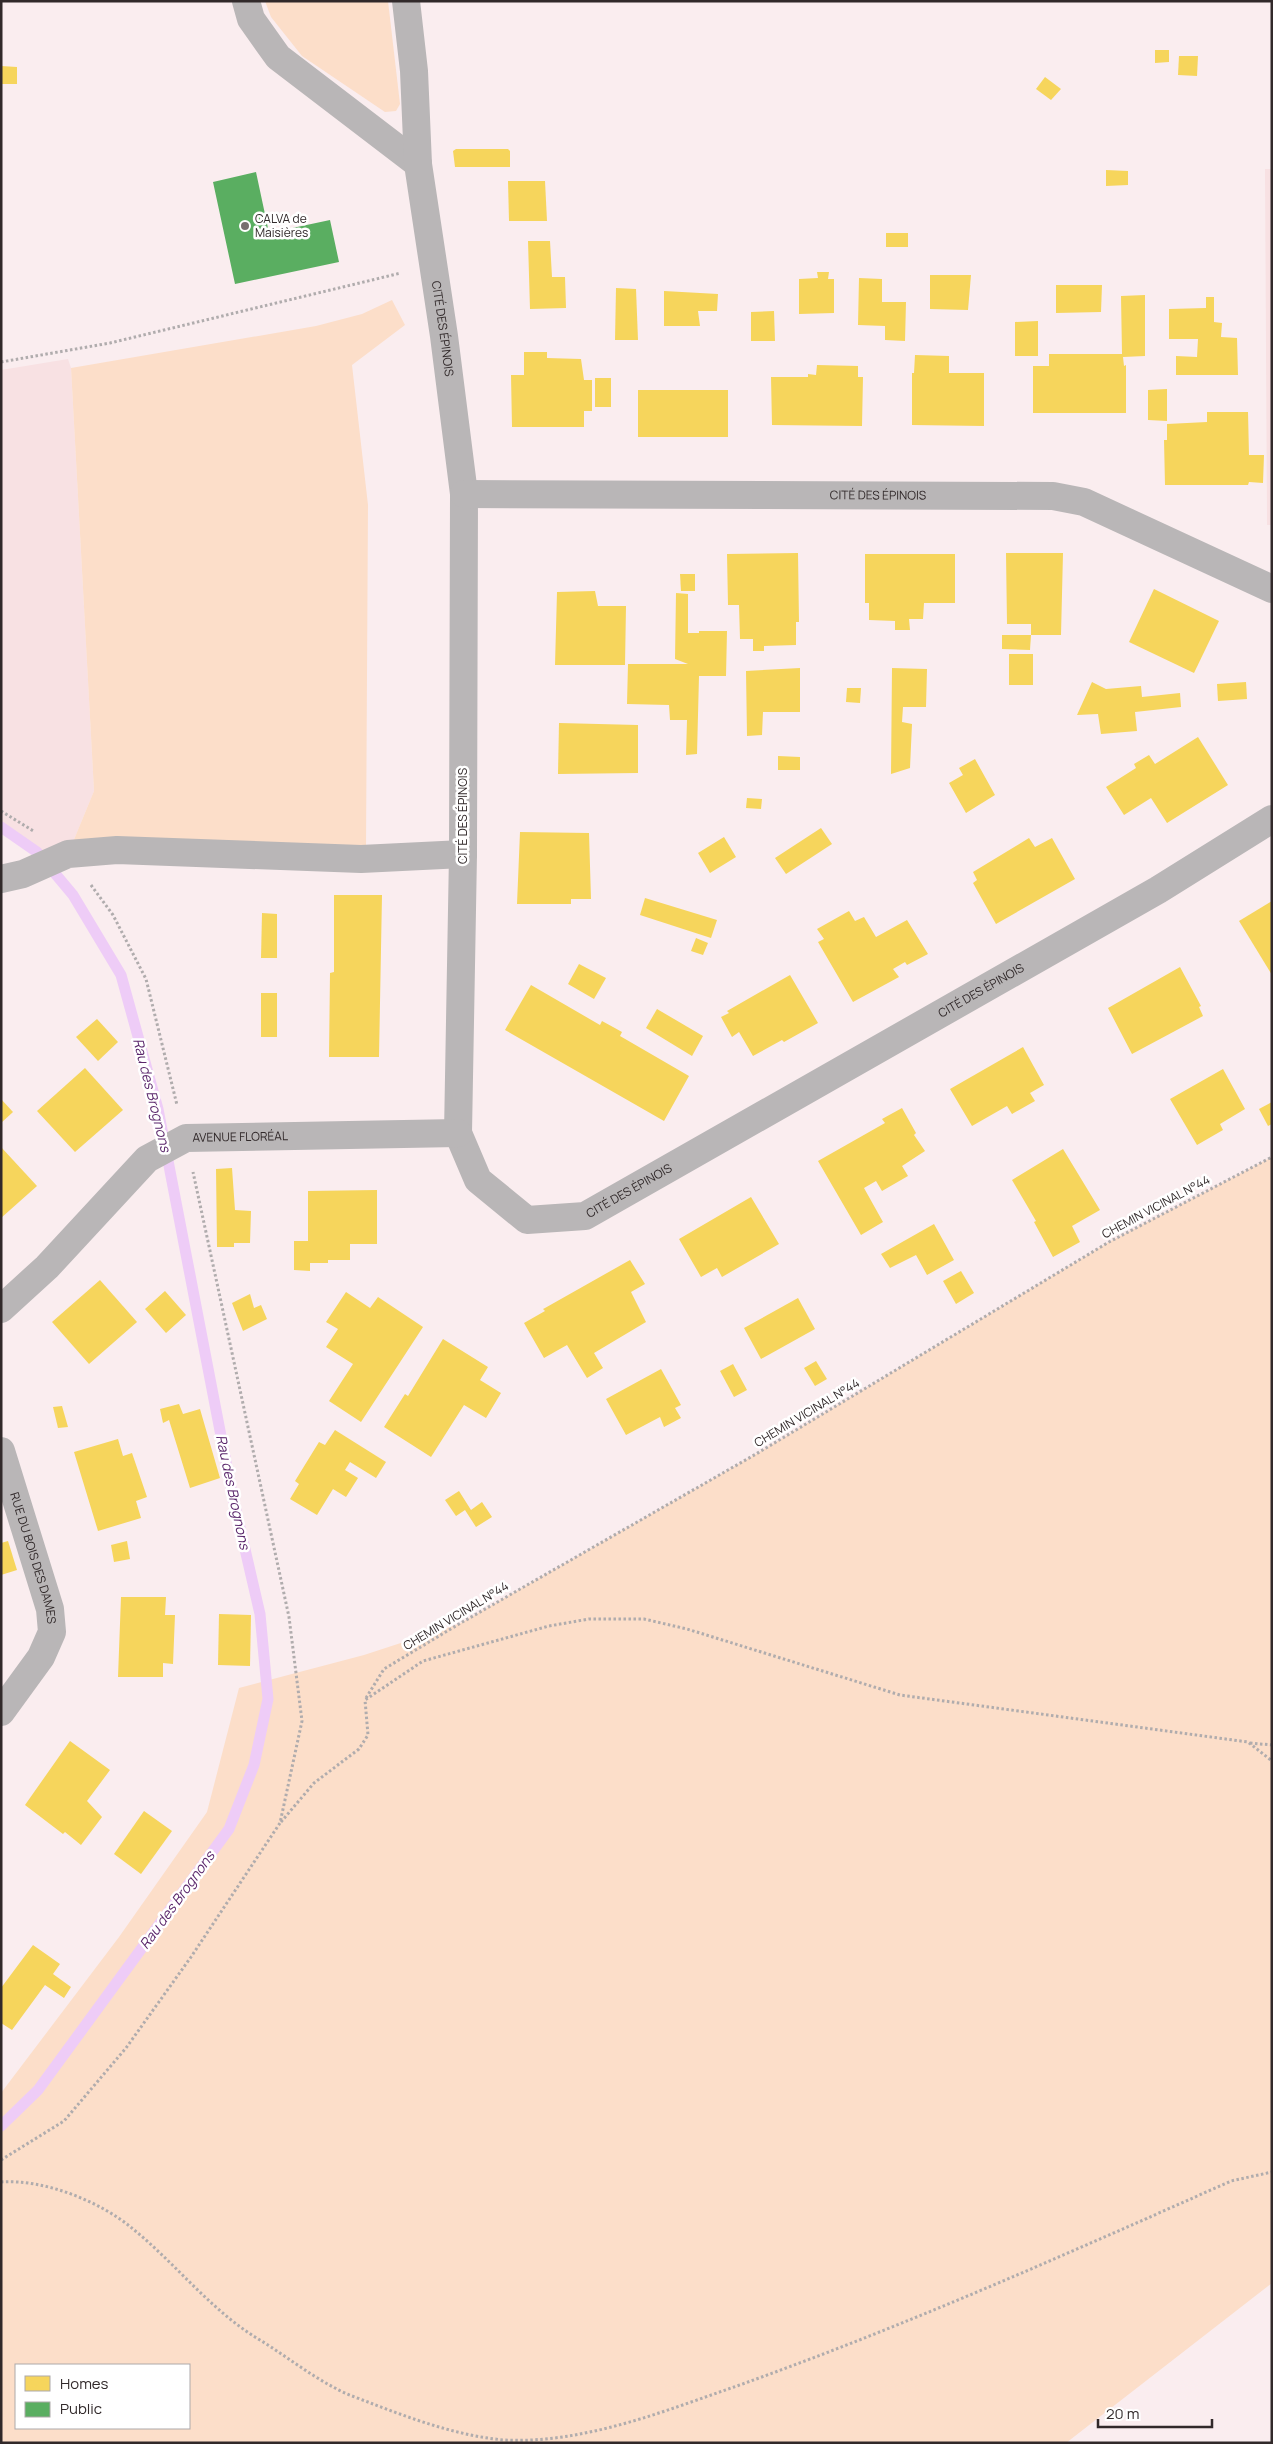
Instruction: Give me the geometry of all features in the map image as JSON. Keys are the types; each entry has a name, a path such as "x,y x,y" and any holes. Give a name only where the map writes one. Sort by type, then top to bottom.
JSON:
{"street":[{"path":"246,1 251,19 278,56 418,164"},
{"name":"CITÉ DES ÉPINOIS","path":"406,1 414,71 418,164 434,265 464,494 463,854 458,1133 478,1180 527,1220 585,1216 1158,890 1272,819"},
{"name":"CITÉ DES ÉPINOIS","path":"464,494 1053,496 1084,502 1272,589"},
{"path":"12,876 68,854 117,850 361,859 463,854"},
{"name":"AVENUE FLORÉAL","path":"1,1309 47,1268 147,1159 186,1138 458,1133"},
{"name":"RUE DU BOIS DES DAMES","path":"1,1451 50,1610 52,1632 41,1657 1,1712"}],"path":[{"path":"1,362 110,343 434,265"},
{"path":"1,811 68,854 113,915 146,979 186,1138 290,1617 302,1721 280,1823"},
{"name":"CHEMIN VICINAL N°44","path":"364,1700 384,1669 459,1624 756,1454 1109,1242 1272,1157"},
{"path":"1,2160 64,2121 126,2048 191,1957 280,1823 314,1783 359,1749 368,1735 364,1700 423,1661 549,1626 590,1619 644,1620 687,1629 900,1695 1272,1745"},
{"path":"1248,1742 1272,1761"},
{"path":"1,2182 16,2181 50,2186 86,2201 131,2227 240,2327 335,2388 397,2413 448,2430 505,2440 557,2438 603,2429 652,2416 794,2365 974,2294 1231,2181 1272,2172"}],"shaded area":[{"path":"265,1 388,1 400,104 396,111 385,112 302,56 271,17"},
{"path":"1265,169 1272,169 1272,525 1267,525"},
{"path":"392,300 405,325 352,365 368,505 366,848 68,854 94,791 71,368 316,326 362,314"},
{"path":"68,359 71,368 94,791 68,854 48,866 37,852 1,827 1,370"},
{"path":"1272,1157 1272,2283 1066,2443 1,2443 1,2093 119,1937 207,1812 239,1688 364,1655 459,1624 756,1454 1109,1242"}],"building: Homes":[{"path":"1155,50 1169,50 1169,62 1155,63"},
{"path":"1179,56 1198,56 1197,76 1178,75"},
{"path":"1,66 17,67 17,84 1,84"},
{"path":"1045,77 1061,89 1051,100 1036,89"},
{"path":"456,149 508,149 510,151 510,167 455,167 453,151"},
{"path":"1106,170 1128,171 1128,185 1106,186"},
{"path":"508,181 545,181 547,221 509,221"},
{"path":"886,233 908,233 908,247 886,247"},
{"path":"528,241 550,241 552,277 565,277 566,308 530,309"},
{"path":"817,272 829,272 828,279 834,279 834,313 799,314 799,279 818,278"},
{"path":"930,275 971,275 968,310 930,309"},
{"path":"859,278 882,279 882,302 906,302 905,341 885,340 885,326 858,325"},
{"path":"1056,285 1102,285 1101,312 1056,313"},
{"path":"616,288 636,289 638,340 615,340"},
{"path":"664,291 718,294 717,311 698,311 700,326 664,326"},
{"path":"1145,295 1145,356 1123,357 1124,366 1126,365 1126,413 1033,413 1033,366 1049,366 1049,354 1122,354 1121,296"},
{"path":"1206,297 1214,297 1214,322 1222,323 1221,337 1237,338 1238,375 1176,375 1176,356 1197,357 1198,339 1169,339 1169,309 1206,308"},
{"path":"774,311 775,341 751,341 751,312"},
{"path":"1038,321 1038,356 1015,356 1015,322"},
{"path":"524,352 547,352 547,358 581,359 584,380 592,380 592,411 584,411 584,427 512,427 511,375 524,375"},
{"path":"915,355 949,356 949,373 984,373 984,426 912,425 912,373 914,373"},
{"path":"817,365 858,366 858,377 863,377 862,426 772,425 771,377 808,377 808,374 816,375"},
{"path":"595,378 611,378 611,407 595,407"},
{"path":"1167,389 1167,421 1148,420 1148,390"},
{"path":"638,390 728,390 728,437 638,437"},
{"path":"1207,412 1248,412 1249,455 1264,455 1263,483 1249,482 1248,485 1165,485 1164,440 1167,440 1167,424 1207,422"},
{"path":"798,553 799,622 796,622 796,645 764,646 764,651 753,651 753,639 740,639 739,605 728,605 727,554"},
{"path":"1006,553 1063,553 1061,635 1031,635 1031,624 1007,624"},
{"path":"865,554 955,554 955,603 924,603 923,619 909,619 910,630 895,630 895,621 869,620 869,603 865,603"},
{"path":"680,574 695,574 695,591 681,591"},
{"path":"1154,589 1219,621 1194,673 1129,642"},
{"path":"595,591 598,606 626,606 625,665 555,665 557,592"},
{"path":"676,593 688,594 688,633 727,631 726,676 699,676 697,754 686,755 687,720 670,720 669,705 627,704 628,664 688,664 675,659"},
{"path":"1002,635 1031,635 1030,650 1002,649"},
{"path":"1009,654 1033,654 1033,685 1009,685"},
{"path":"800,668 800,712 763,712 762,735 747,736 746,671"},
{"path":"892,668 927,669 926,707 903,707 902,722 912,724 910,768 891,774"},
{"path":"1092,682 1106,689 1141,686 1142,697 1180,693 1181,707 1135,712 1137,731 1101,734 1098,714 1077,715"},
{"path":"1246,682 1247,699 1218,701 1217,684"},
{"path":"847,688 861,688 860,703 846,702"},
{"path":"559,723 638,725 638,773 558,774"},
{"path":"1198,737 1228,785 1167,823 1151,798 1124,815 1106,787 1136,768 1134,764 1149,755 1155,764"},
{"path":"778,756 800,757 800,770 778,770"},
{"path":"975,759 995,795 966,813 949,783 963,775 959,768"},
{"path":"747,798 762,799 761,809 746,808"},
{"path":"821,828 832,844 786,874 775,858"},
{"path":"520,832 589,833 591,899 571,899 571,904 517,904"},
{"path":"724,837 736,857 710,873 698,853"},
{"path":"1029,838 1035,847 1052,838 1075,879 996,924 973,883 977,880 973,872"},
{"path":"334,895 382,895 379,1057 329,1057 330,973 334,972"},
{"path":"645,898 717,920 711,938 640,915"},
{"path":"1272,901 1272,975 1239,921"},
{"path":"849,911 855,921 864,917 876,937 907,920 928,954 907,965 905,962 893,969 899,977 853,1002 818,942 824,939 817,929"},
{"path":"262,913 277,914 277,958 261,958"},
{"path":"696,938 708,943 703,955 691,951"},
{"path":"579,964 606,978 594,999 568,984"},
{"path":"1180,967 1201,1006 1199,1007 1203,1016 1132,1054 1108,1008"},
{"path":"790,975 818,1023 784,1042 782,1040 753,1056 739,1032 732,1037 721,1017 729,1013 727,1011"},
{"path":"531,985 600,1025 602,1021 622,1032 620,1036 689,1076 664,1121 505,1030"},
{"path":"261,993 277,993 277,1037 261,1037"},
{"path":"657,1009 703,1036 692,1056 646,1028"},
{"path":"97,1019 118,1042 98,1061 76,1037"},
{"path":"1023,1047 1044,1085 1030,1093 1035,1101 1012,1114 1007,1106 972,1126 950,1089"},
{"path":"85,1068 123,1110 75,1152 37,1111"},
{"path":"1223,1069 1245,1109 1220,1124 1223,1130 1197,1145 1170,1099"},
{"path":"1,1099 13,1112 1,1123"},
{"path":"1272,1102 1272,1124 1268,1126 1259,1109"},
{"path":"902,1108 916,1133 914,1135 925,1151 902,1166 908,1176 882,1191 876,1181 864,1188 883,1222 861,1235 818,1161 885,1123 882,1119"},
{"path":"1,1147 37,1186 1,1218"},
{"path":"1063,1149 1100,1210 1072,1226 1080,1242 1053,1257 1034,1222 1036,1221 1012,1180"},
{"path":"232,1168 235,1210 251,1211 250,1243 234,1243 234,1247 217,1247 216,1169"},
{"path":"377,1190 377,1244 350,1244 350,1260 328,1260 328,1263 310,1263 310,1271 294,1270 294,1241 308,1241 308,1191"},
{"path":"751,1197 779,1244 722,1277 717,1268 701,1277 679,1239"},
{"path":"934,1224 954,1260 927,1275 916,1255 890,1268 881,1254"},
{"path":"630,1260 645,1284 631,1292 646,1322 594,1353 603,1368 587,1378 567,1345 544,1358 524,1323 545,1311 543,1309"},
{"path":"961,1271 974,1293 956,1304 943,1281"},
{"path":"100,1280 137,1322 89,1364 52,1322"},
{"path":"165,1291 186,1315 166,1333 145,1309"},
{"path":"346,1292 370,1308 378,1297 423,1327 361,1422 329,1401 353,1364 326,1347 338,1329 326,1322"},
{"path":"250,1294 254,1308 261,1305 267,1319 243,1331 232,1303"},
{"path":"798,1298 815,1329 761,1359 744,1328"},
{"path":"443,1339 488,1367 480,1380 501,1393 486,1418 464,1405 431,1457 384,1427 405,1394 408,1396"},
{"path":"816,1361 827,1379 815,1386 804,1368"},
{"path":"733,1364 747,1390 734,1397 720,1371"},
{"path":"661,1369 681,1405 675,1408 681,1418 664,1427 660,1417 626,1435 606,1399"},
{"path":"179,1404 183,1414 200,1409 220,1478 190,1488 169,1420 163,1423 160,1409"},
{"path":"62,1406 68,1427 58,1428 53,1407"},
{"path":"335,1430 386,1462 376,1478 350,1462 345,1470 358,1478 346,1497 333,1489 317,1515 290,1499 299,1484 295,1481 319,1442 325,1445"},
{"path":"118,1439 123,1456 132,1453 147,1497 136,1501 141,1518 98,1531 74,1452"},
{"path":"459,1491 471,1510 482,1502 492,1517 476,1527 465,1510 456,1516 445,1500"},
{"path":"8,1541 17,1570 1,1575 1,1543"},
{"path":"127,1541 130,1559 114,1562 111,1545"},
{"path":"121,1597 166,1597 165,1615 175,1615 173,1664 163,1663 163,1677 118,1677"},
{"path":"219,1614 251,1615 250,1666 218,1665"},
{"path":"70,1741 110,1770 87,1801 102,1817 81,1845 65,1832 63,1834 25,1805"},
{"path":"144,1811 172,1831 141,1874 114,1854"},
{"path":"33,1945 60,1964 53,1974 71,1987 64,1998 45,1985 12,2030 1,2023 1,1988"}],"building: Public":[{"name":"CALVA de Maisières","path":"256,172 269,233 330,220 339,262 235,284 213,182"}],"waterway":[{"name":"Rau des Brognons","path":"1,827 37,852 73,895 121,975 158,1109 232,1493 260,1614 268,1699 254,1765 229,1829 38,2090 1,2126"}],"place":[{"name":"CALVA de Maisières","path":"245,226"}]}
